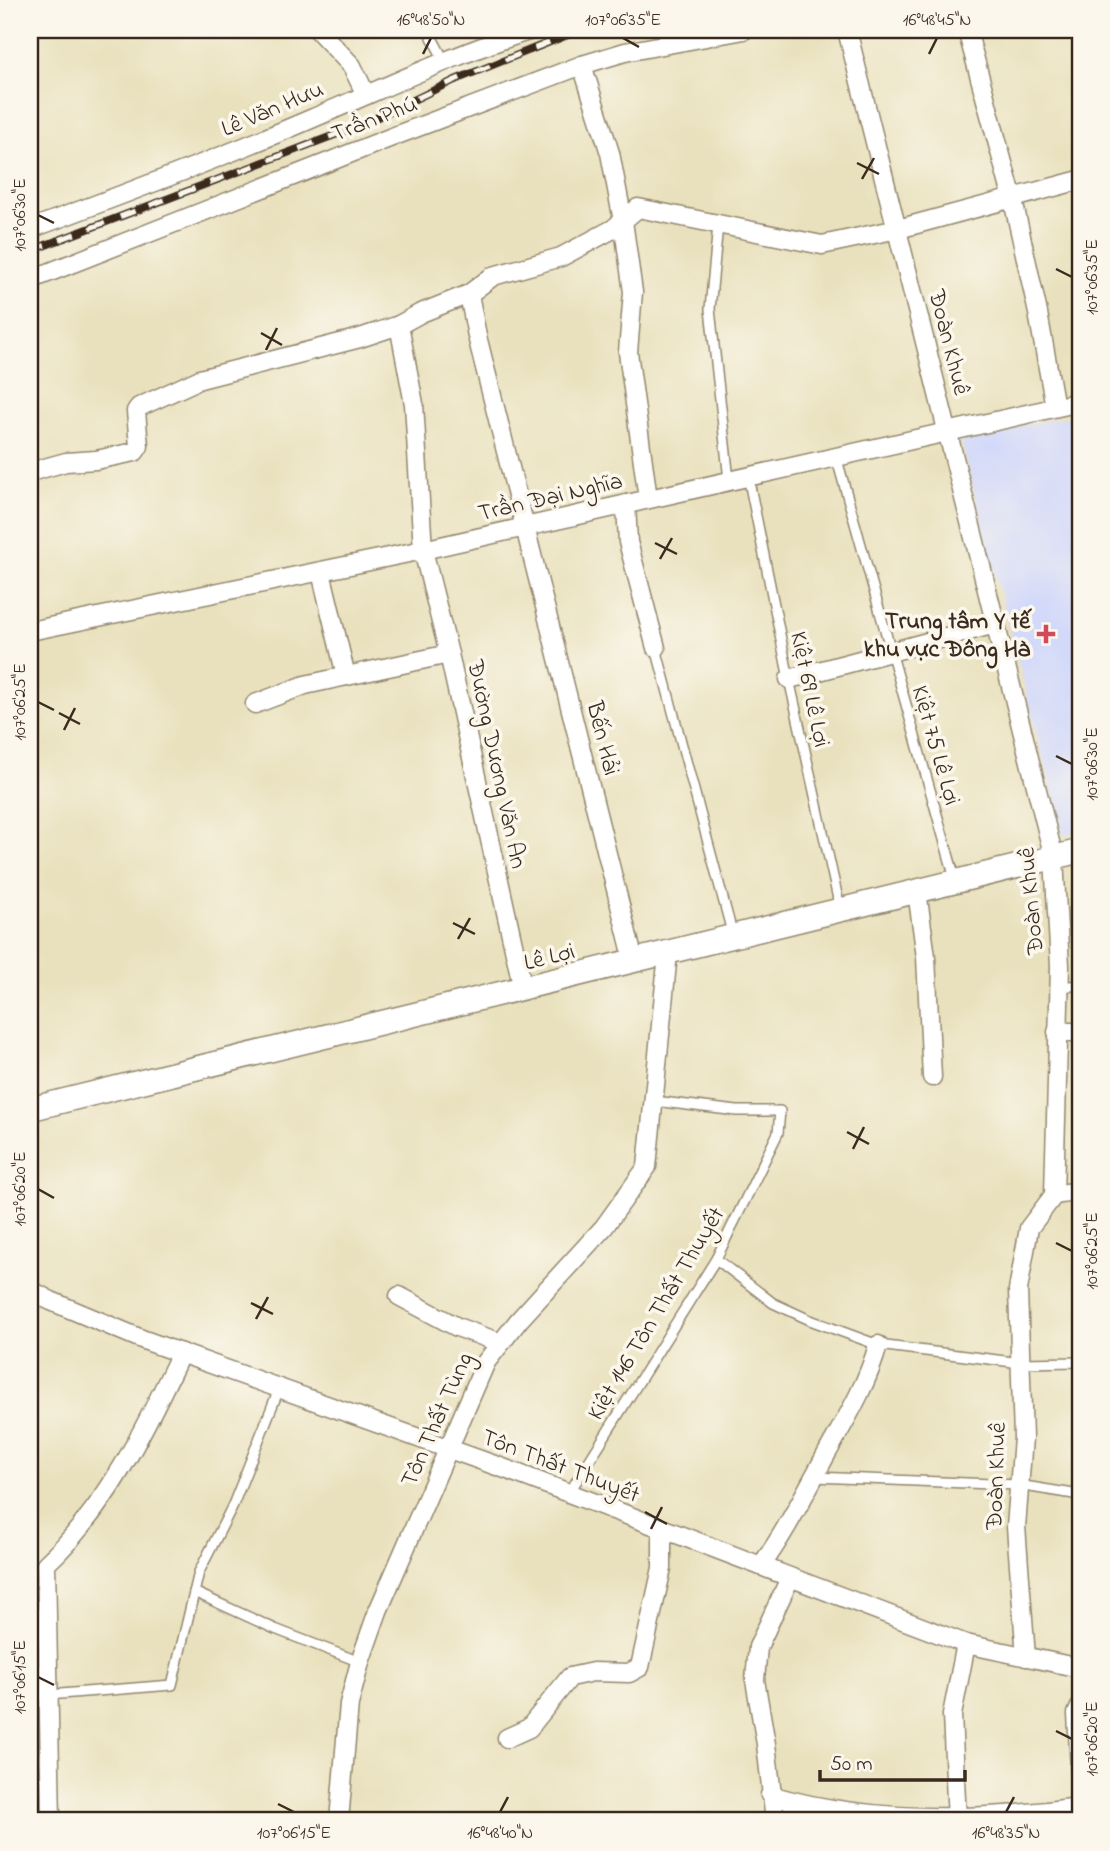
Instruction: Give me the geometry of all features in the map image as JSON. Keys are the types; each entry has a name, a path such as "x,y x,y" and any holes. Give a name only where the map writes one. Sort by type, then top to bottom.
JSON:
{"street":[{"path":"318,30 352,66 366,95"},
{"name":"Lê Văn Hưu","path":"30,229 167,179 444,60 532,30"},
{"name":"Trần Phú","path":"30,280 582,65 625,52 744,30"},
{"name":"Đoàn Khuê","path":"847,30 1054,858 1059,987 1054,1195 1028,1228 1018,1290 1023,1438 1016,1527 1026,1657"},
{"path":"967,30 1013,200 1055,407"},
{"path":"582,65 611,153 623,221 632,292 628,352 648,499"},
{"path":"30,472 66,462 96,460 135,452 139,446 135,411 139,407 200,379 331,347 399,325 469,294 493,276 561,257 613,229 638,208 822,245 898,229 1080,180"},
{"name":"Bến Hải","path":"469,294 477,336 634,961"},
{"name":"Đường Dương Văn An","path":"399,325 414,404 424,550 523,989"},
{"name":"Trần Đại Nghĩa","path":"30,631 424,550 1080,402"},
{"path":"626,504 630,551 656,648"},
{"path":"321,572 346,676"},
{"path":"789,679 995,624"},
{"path":"254,704 304,685 449,654"},
{"name":"Lê Lợi","path":"30,1109 1080,851"},
{"path":"917,891 926,957 932,1077"},
{"name":"Tôn Thất Tùng","path":"339,1821 349,1704 359,1662 378,1611 485,1362 604,1227 647,1167 668,953"},
{"path":"1057,1031 1080,1032"},
{"path":"1054,1195 1080,1191"},
{"name":"Tôn Thất Thuyết","path":"30,1290 181,1353 569,1493 967,1644 1080,1668"},
{"path":"399,1296 457,1327 501,1343"},
{"path":"761,1566 796,1512 856,1399 878,1345"},
{"path":"51,1821 48,1695 38,1630 46,1564 85,1522 113,1483 158,1402 181,1353"},
{"path":"507,1738 529,1728 570,1677 593,1672 629,1673 640,1667 662,1568 662,1529"},
{"path":"775,1821 755,1680 758,1647 790,1577"},
{"path":"957,1819 952,1715 967,1644"},
{"path":"1080,1707 1077,1714 1080,1770"},
{"path":"770,1795 803,1804 868,1814 957,1819 1077,1812"}],"lane":[{"path":"428,30 444,60"},
{"path":"718,225 710,309 729,481"},
{"name":"Kiệt 75 Lê Lợi","path":"836,456 956,882"},
{"name":"Kiệt 69 Lê Lợi","path":"748,476 840,910"},
{"path":"656,648 733,936"},
{"path":"1059,987 1080,985"},
{"name":"Kiệt 146 Tôn Thất Thuyết","path":"569,1493 716,1259 778,1133 780,1111 737,1111 654,1101"},
{"path":"716,1259 774,1303 810,1320 878,1345 1021,1363 1080,1362"},
{"path":"48,1695 172,1685 199,1572 233,1505 279,1389"},
{"path":"814,1477 1018,1485 1080,1495"},
{"path":"194,1592 275,1629 359,1662"}],"shaded area":[{"name":"Trung tâm Y tế khu vực Đông Hà","path":"1080,414 1080,831 1063,835 960,438"}],"railway":[{"path":"30,251 361,125 455,80 580,30"}],"place":[{"name":"Trung tâm Y tế khu vực Đông Hà","path":"1046,634"}]}
